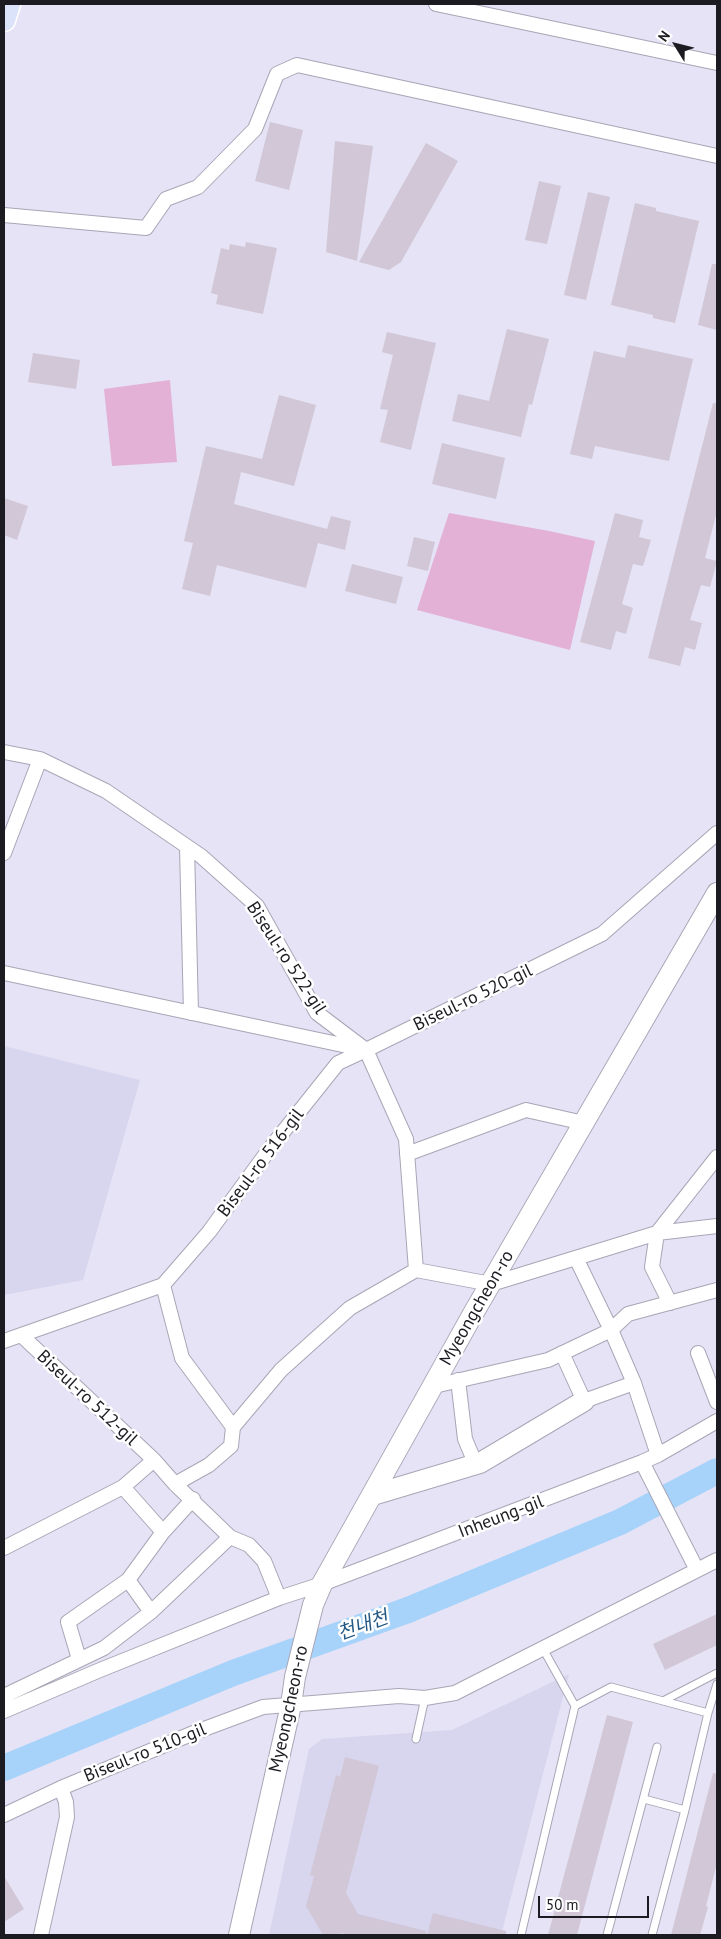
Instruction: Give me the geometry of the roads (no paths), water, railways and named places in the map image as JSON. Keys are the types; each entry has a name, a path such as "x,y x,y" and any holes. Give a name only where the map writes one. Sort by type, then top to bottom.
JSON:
{"main road":[{"path":"4,20 9,4"}],"street":[{"path":"436,4 717,63"},
{"path":"4,215 146,228 166,199 198,188 255,129 277,74 297,65 717,156"},
{"name":"Biseul-ro 522-gil","path":"4,752 40,759 106,791 201,856 257,906 318,1013 366,1050 406,1139 416,1270"},
{"path":"4,852 40,759"},
{"name":"Biseul-ro 520-gil","path":"366,1050 602,934 717,833"},
{"path":"187,847 191,1013"},
{"name":"Myeongcheon-ro","path":"238,1935 291,1705 295,1677 313,1605 322,1584 490,1284 717,893"},
{"path":"4,973 366,1050"},
{"name":"Biseul-ro 516-gil","path":"4,1342 163,1285 209,1232 271,1147 338,1063 366,1050"},
{"path":"407,1154 526,1110 584,1123"},
{"path":"670,1303 652,1267 657,1233 717,1157"},
{"path":"176,1484 209,1465 231,1446 233,1427 280,1370 350,1308 416,1270 490,1284 657,1233 717,1226"},
{"path":"576,1258 634,1383 658,1455"},
{"path":"163,1285 182,1358 233,1427"},
{"path":"434,1386 548,1360 611,1330 628,1314 717,1290"},
{"name":"Biseul-ro 512-gil","path":"20,1336 154,1460 230,1537"},
{"path":"562,1353 584,1401"},
{"path":"698,1353 717,1402"},
{"path":"458,1380 465,1439 476,1465"},
{"path":"373,1495 476,1465 584,1401 634,1383"},
{"name":"Inheung-gil","path":"4,1711 279,1598 322,1584 642,1462 658,1455 717,1421"},
{"path":"4,1548 123,1487 154,1460"},
{"path":"642,1462 711,1565"},
{"path":"123,1487 163,1532"},
{"path":"79,1659 68,1622 128,1580 163,1532 193,1499"},
{"path":"4,1696 104,1648 151,1612 230,1537 249,1545 264,1560 279,1598"},
{"name":"Biseul-ro 510-gil","path":"4,1815 61,1788 196,1732 263,1707 399,1696 425,1698 455,1692 542,1647 711,1565"},
{"path":"128,1580 151,1612"},
{"path":"93,1654 100,1670"},
{"path":"41,1935 67,1817 66,1802 61,1788"}],"lane":[{"path":"521,1935 576,1706 542,1647"},
{"path":"663,1701 717,1673"},
{"path":"652,1935 717,1684"},
{"path":"576,1706 611,1687 708,1713"},
{"path":"416,1739 425,1698"},
{"path":"607,1935 657,1747"},
{"path":"644,1799 685,1810"}],"waterway":[{"name":"천내천","path":"4,1768 233,1673 408,1610 620,1522 717,1471"}]}
